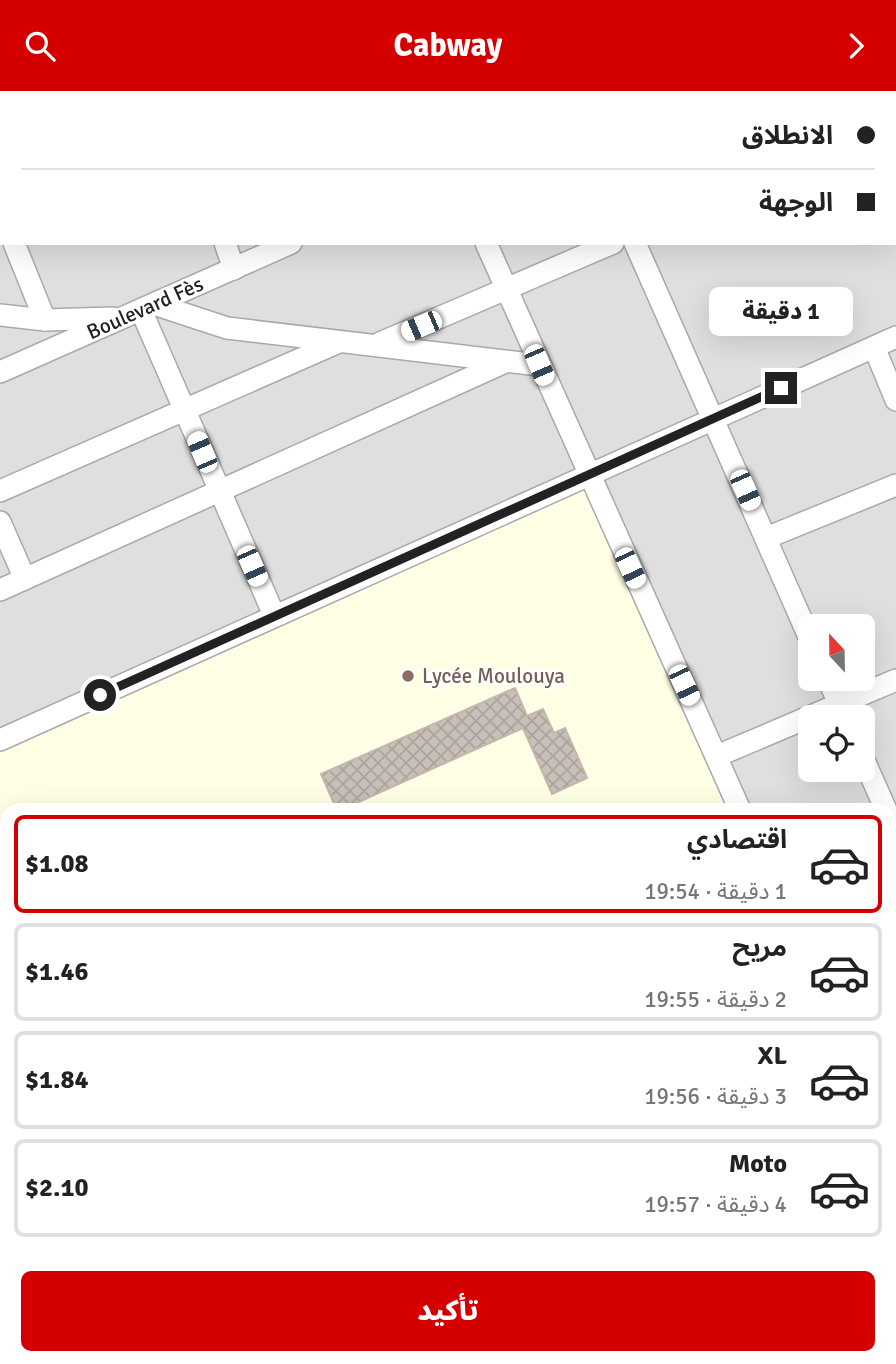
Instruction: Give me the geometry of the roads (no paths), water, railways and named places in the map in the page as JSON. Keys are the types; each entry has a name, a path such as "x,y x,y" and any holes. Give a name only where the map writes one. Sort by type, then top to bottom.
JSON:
{"street":[{"path":"15,245 45,320"},
{"path":"226,245 234,268"},
{"name":"Boulevard Fès","path":"0,372 286,245"},
{"path":"487,245 587,474 737,803"},
{"path":"378,344 609,245"},
{"path":"636,245 799,614"},
{"path":"139,311 274,615"},
{"path":"0,315 45,320 139,311 227,328 378,344 503,363 539,365"},
{"path":"0,740 896,337"},
{"path":"0,491 341,341"},
{"path":"874,347 896,400"},
{"path":"0,590 503,363"},
{"path":"766,538 896,485"},
{"path":"0,522 25,579"},
{"path":"852,705 896,680"},
{"path":"717,756 798,727"},
{"path":"874,782 883,803"}],"place":[{"name":"Lycée Moulouya","path":"408,676"}]}
